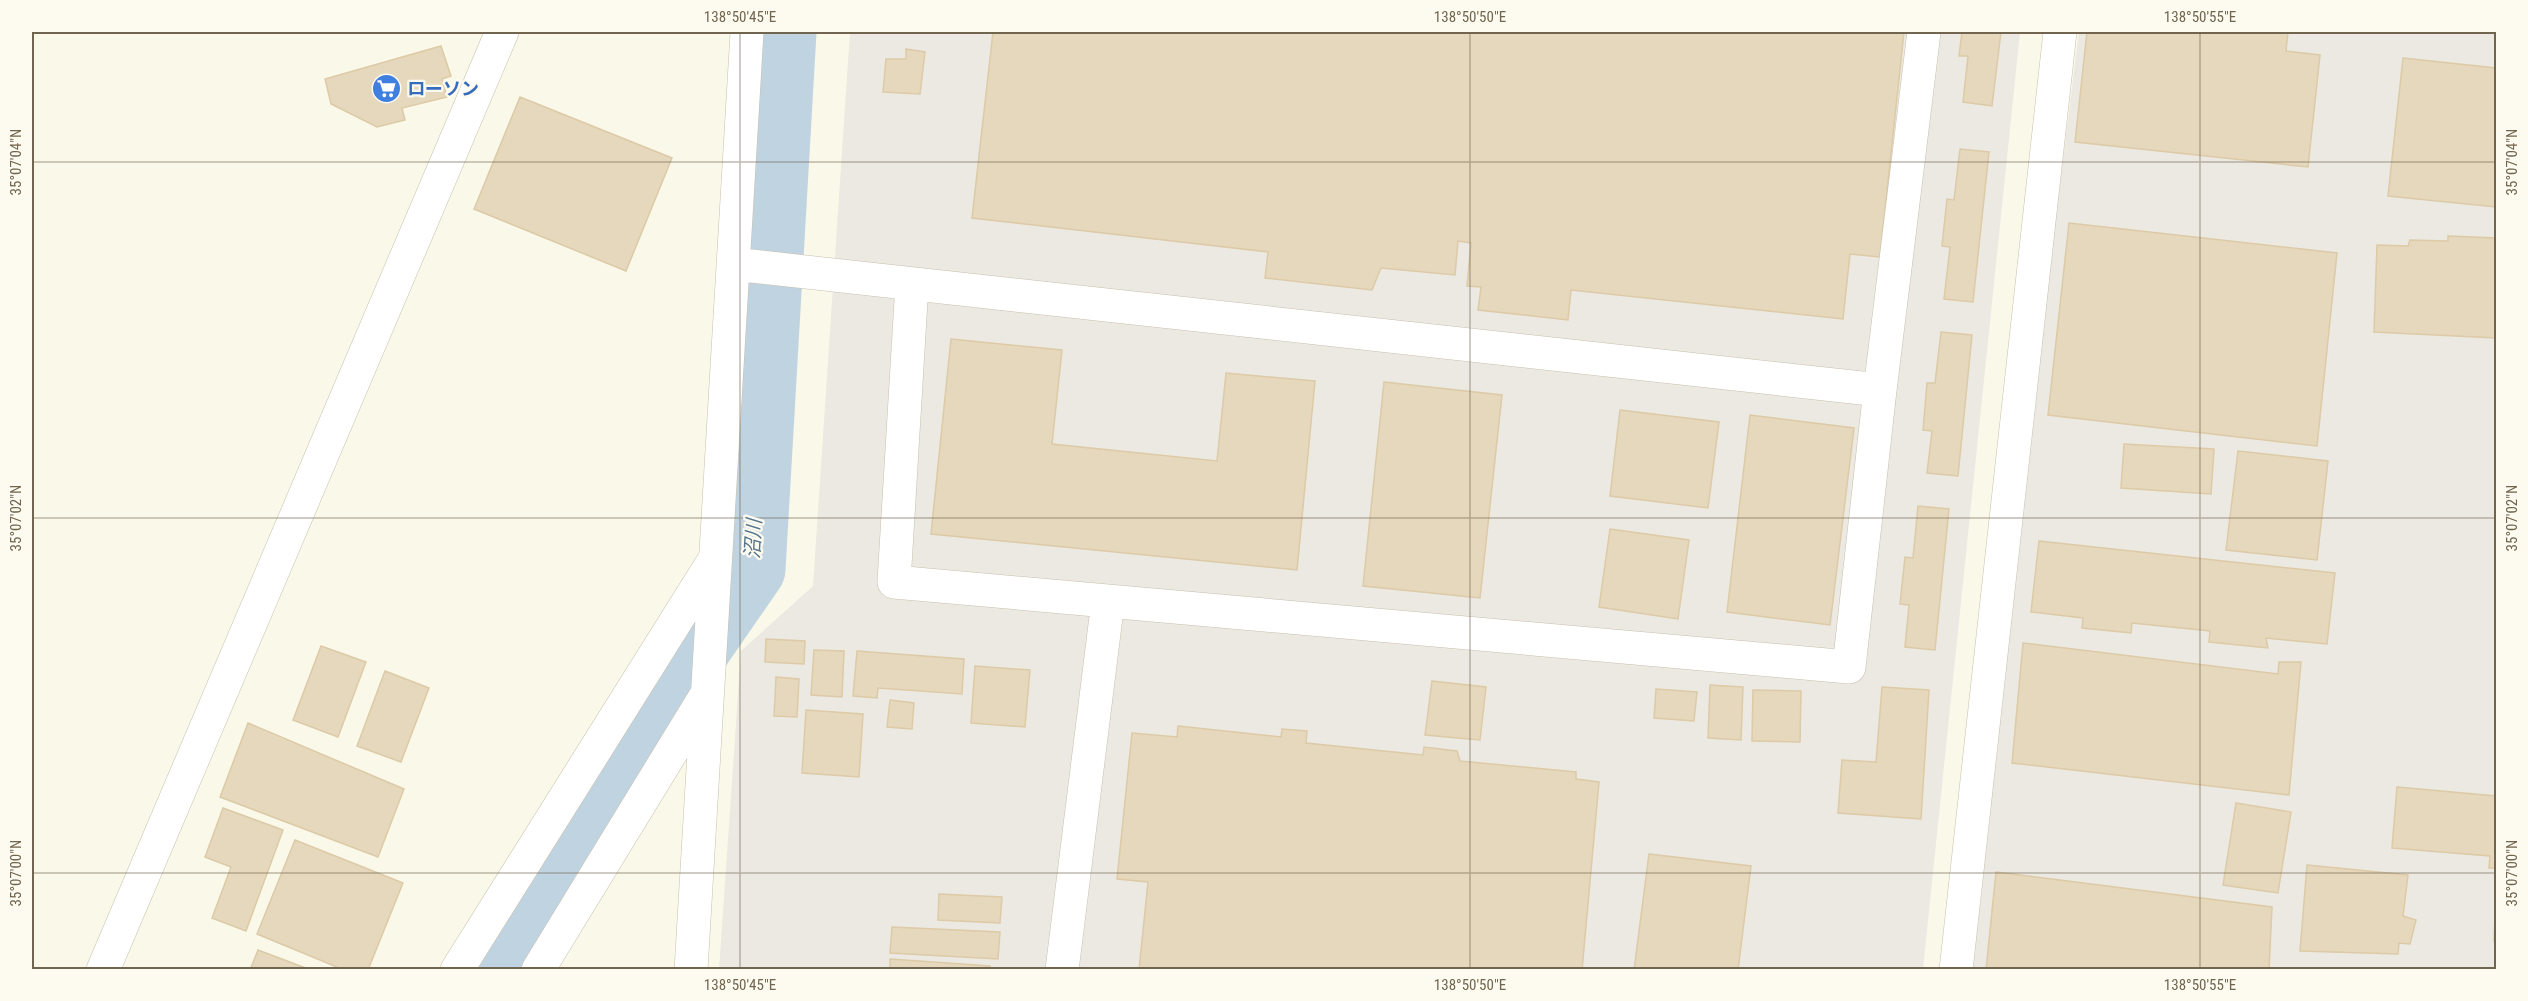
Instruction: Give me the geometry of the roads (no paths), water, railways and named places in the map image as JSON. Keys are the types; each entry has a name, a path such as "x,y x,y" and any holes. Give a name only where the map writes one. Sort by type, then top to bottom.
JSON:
{"street":[{"path":"103,969 502,32"},
{"path":"691,969 733,264 744,32"},
{"path":"912,284 894,582 1848,668 1924,32"},
{"path":"1956,969 2060,32"},
{"path":"733,264 1880,390"},
{"path":"457,969 715,572"},
{"path":"1062,969 1108,601"},
{"path":"538,969 708,686"}],"waterway":[{"name":"沼川","path":"491,970 695,650 751,569 782,32"}],"place":[{"name":"ローソン","path":"386,88"}]}
